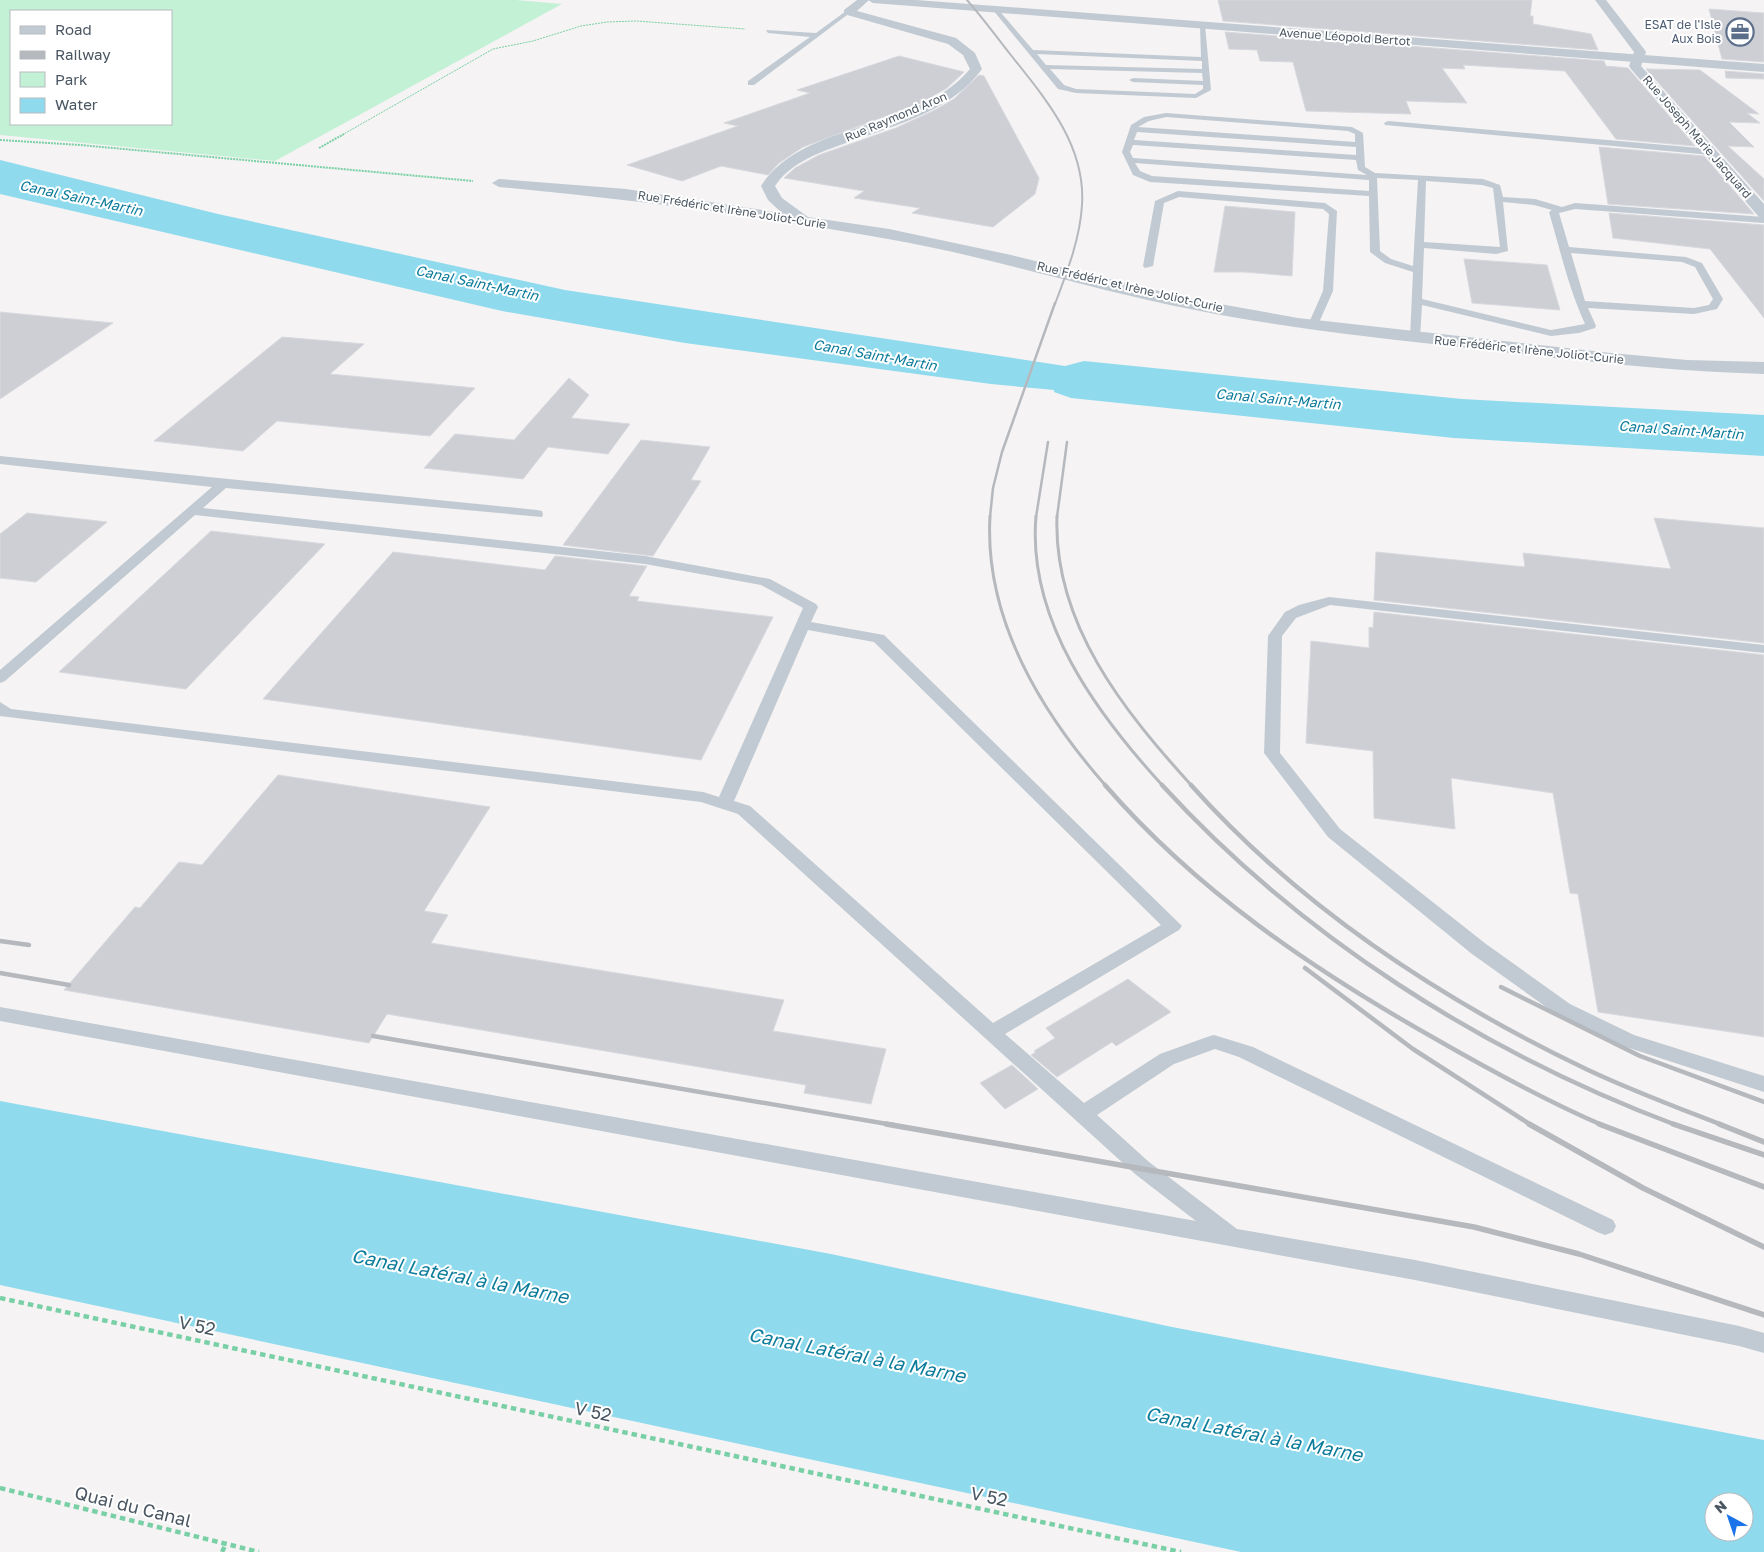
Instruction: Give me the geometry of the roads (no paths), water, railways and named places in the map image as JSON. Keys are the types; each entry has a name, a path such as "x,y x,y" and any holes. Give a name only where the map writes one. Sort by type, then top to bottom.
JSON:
{"street":[{"path":"848,12 864,0"},
{"name":"Avenue Léopold Bertot","path":"873,0 1764,68"},
{"path":"1600,0 1640,52 1638,59"},
{"name":"Rue Raymond Aron","path":"805,221 775,200 770,193 768,186 781,169 811,152 938,101 964,86 976,69 975,62 964,48 952,41 848,12"},
{"name":"Rue Joseph Marie Jacquard","path":"1638,59 1635,66 1764,214"},
{"name":"Rue Frédéric et Irène Joliot-Curie","path":"498,183 626,194 805,221 945,245 1192,304 1313,325 1611,360 1687,366 1764,368"}],"lane":[{"path":"995,9 1061,87 1076,91 1196,96 1207,90 1202,26"},
{"path":"751,83 848,12"},
{"path":"768,31 817,35"},
{"path":"1032,52 1205,59"},
{"path":"1044,67 1206,71"},
{"path":"1053,78 1062,78"},
{"path":"1120,80 1207,83"},
{"path":"1373,177 1360,168 1359,133 1349,129 1166,115 1147,119 1135,125 1126,152 1136,173 1150,179 1374,194"},
{"path":"1388,123 1711,152"},
{"path":"1134,129 1360,145"},
{"path":"1130,142 1360,158"},
{"path":"1130,160 1373,177 1483,182 1497,187 1505,249 1496,251 1420,245"},
{"path":"1373,177 1375,252 1388,261 1419,271"},
{"path":"1416,338 1422,178"},
{"path":"1148,266 1160,201 1168,197 1178,194 1325,206 1334,213 1328,291 1313,325"},
{"path":"1499,199 1535,202 1560,209"},
{"path":"1418,301 1551,333 1579,330 1591,326 1581,304 1554,212 1575,206 1764,220"},
{"path":"1565,250 1683,259 1699,265 1718,299 1713,307 1694,311 1581,304"},
{"path":"0,460 222,484 537,514"},
{"path":"0,678 222,484"},
{"path":"191,511 654,562 765,582 811,607 724,804"},
{"path":"1764,649 1329,601 1293,611 1281,623 1275,636 1272,753 1334,833 1479,949 1563,1009 1627,1040 1764,1084"},
{"path":"802,625 879,638 1173,926 991,1033"},
{"path":"0,707 6,713 703,797 744,810 1142,1168 1233,1237"},
{"path":"0,1014 1424,1272 1739,1336 1764,1344"},
{"path":"1082,1115 1167,1059 1214,1042 1246,1052 1605,1226"}],"water":[{"name":"Canal Saint-Martin","path":"0,160 218,214 565,290 1065,366 1084,361 1462,399 1764,415 1764,456 1454,438 1071,398 1054,392 1054,390 991,384 685,343 502,311 0,194"},
{"name":"Canal Latéral à la Marne","path":"0,1101 831,1254 1172,1327 1764,1440 1764,1552 1241,1552 0,1285"}],"railway":[{"path":"967,0 1049,105 1070,142 1077,162 1081,183 1081,218 1072,255 1055,304"},
{"path":"990,517 993,488 1002,452 1055,303"},
{"path":"1036,517 1048,442"},
{"path":"1057,517 1067,442"},
{"path":"990,517 991,554 996,591 1007,627 1021,662 1039,695 1060,727 1106,786"},
{"path":"1036,517 1036,555 1043,592 1055,628 1071,663 1091,696 1114,728 1163,786"},
{"path":"1057,517 1059,556 1067,593 1080,629 1118,696 1192,786"},
{"path":"1105,785 1178,860 1217,893 1301,956 1389,1012 1475,1061 1538,1095 1602,1125"},
{"path":"1162,785 1216,840 1274,892 1335,940 1399,985 1466,1026 1534,1063 1604,1096 1676,1125"},
{"path":"1191,785 1233,829 1278,871 1325,910 1425,980 1532,1042 1586,1069 1722,1125"},
{"path":"0,941 29,945"},
{"path":"1305,968 1413,1049 1531,1125"},
{"path":"0,973 69,985"},
{"path":"1501,987 1640,1056 1764,1102"},
{"path":"373,1036 893,1125"},
{"path":"886,1124 1474,1227 1579,1254 1764,1315"},
{"path":"1529,1124 1643,1188 1764,1247"},
{"path":"1599,1124 1764,1187"},
{"path":"1673,1124 1764,1155"},
{"path":"1719,1124 1764,1142"}],"place":[{"name":"ESAT de l'Isle Aux Bois","path":"1740,32"}]}
